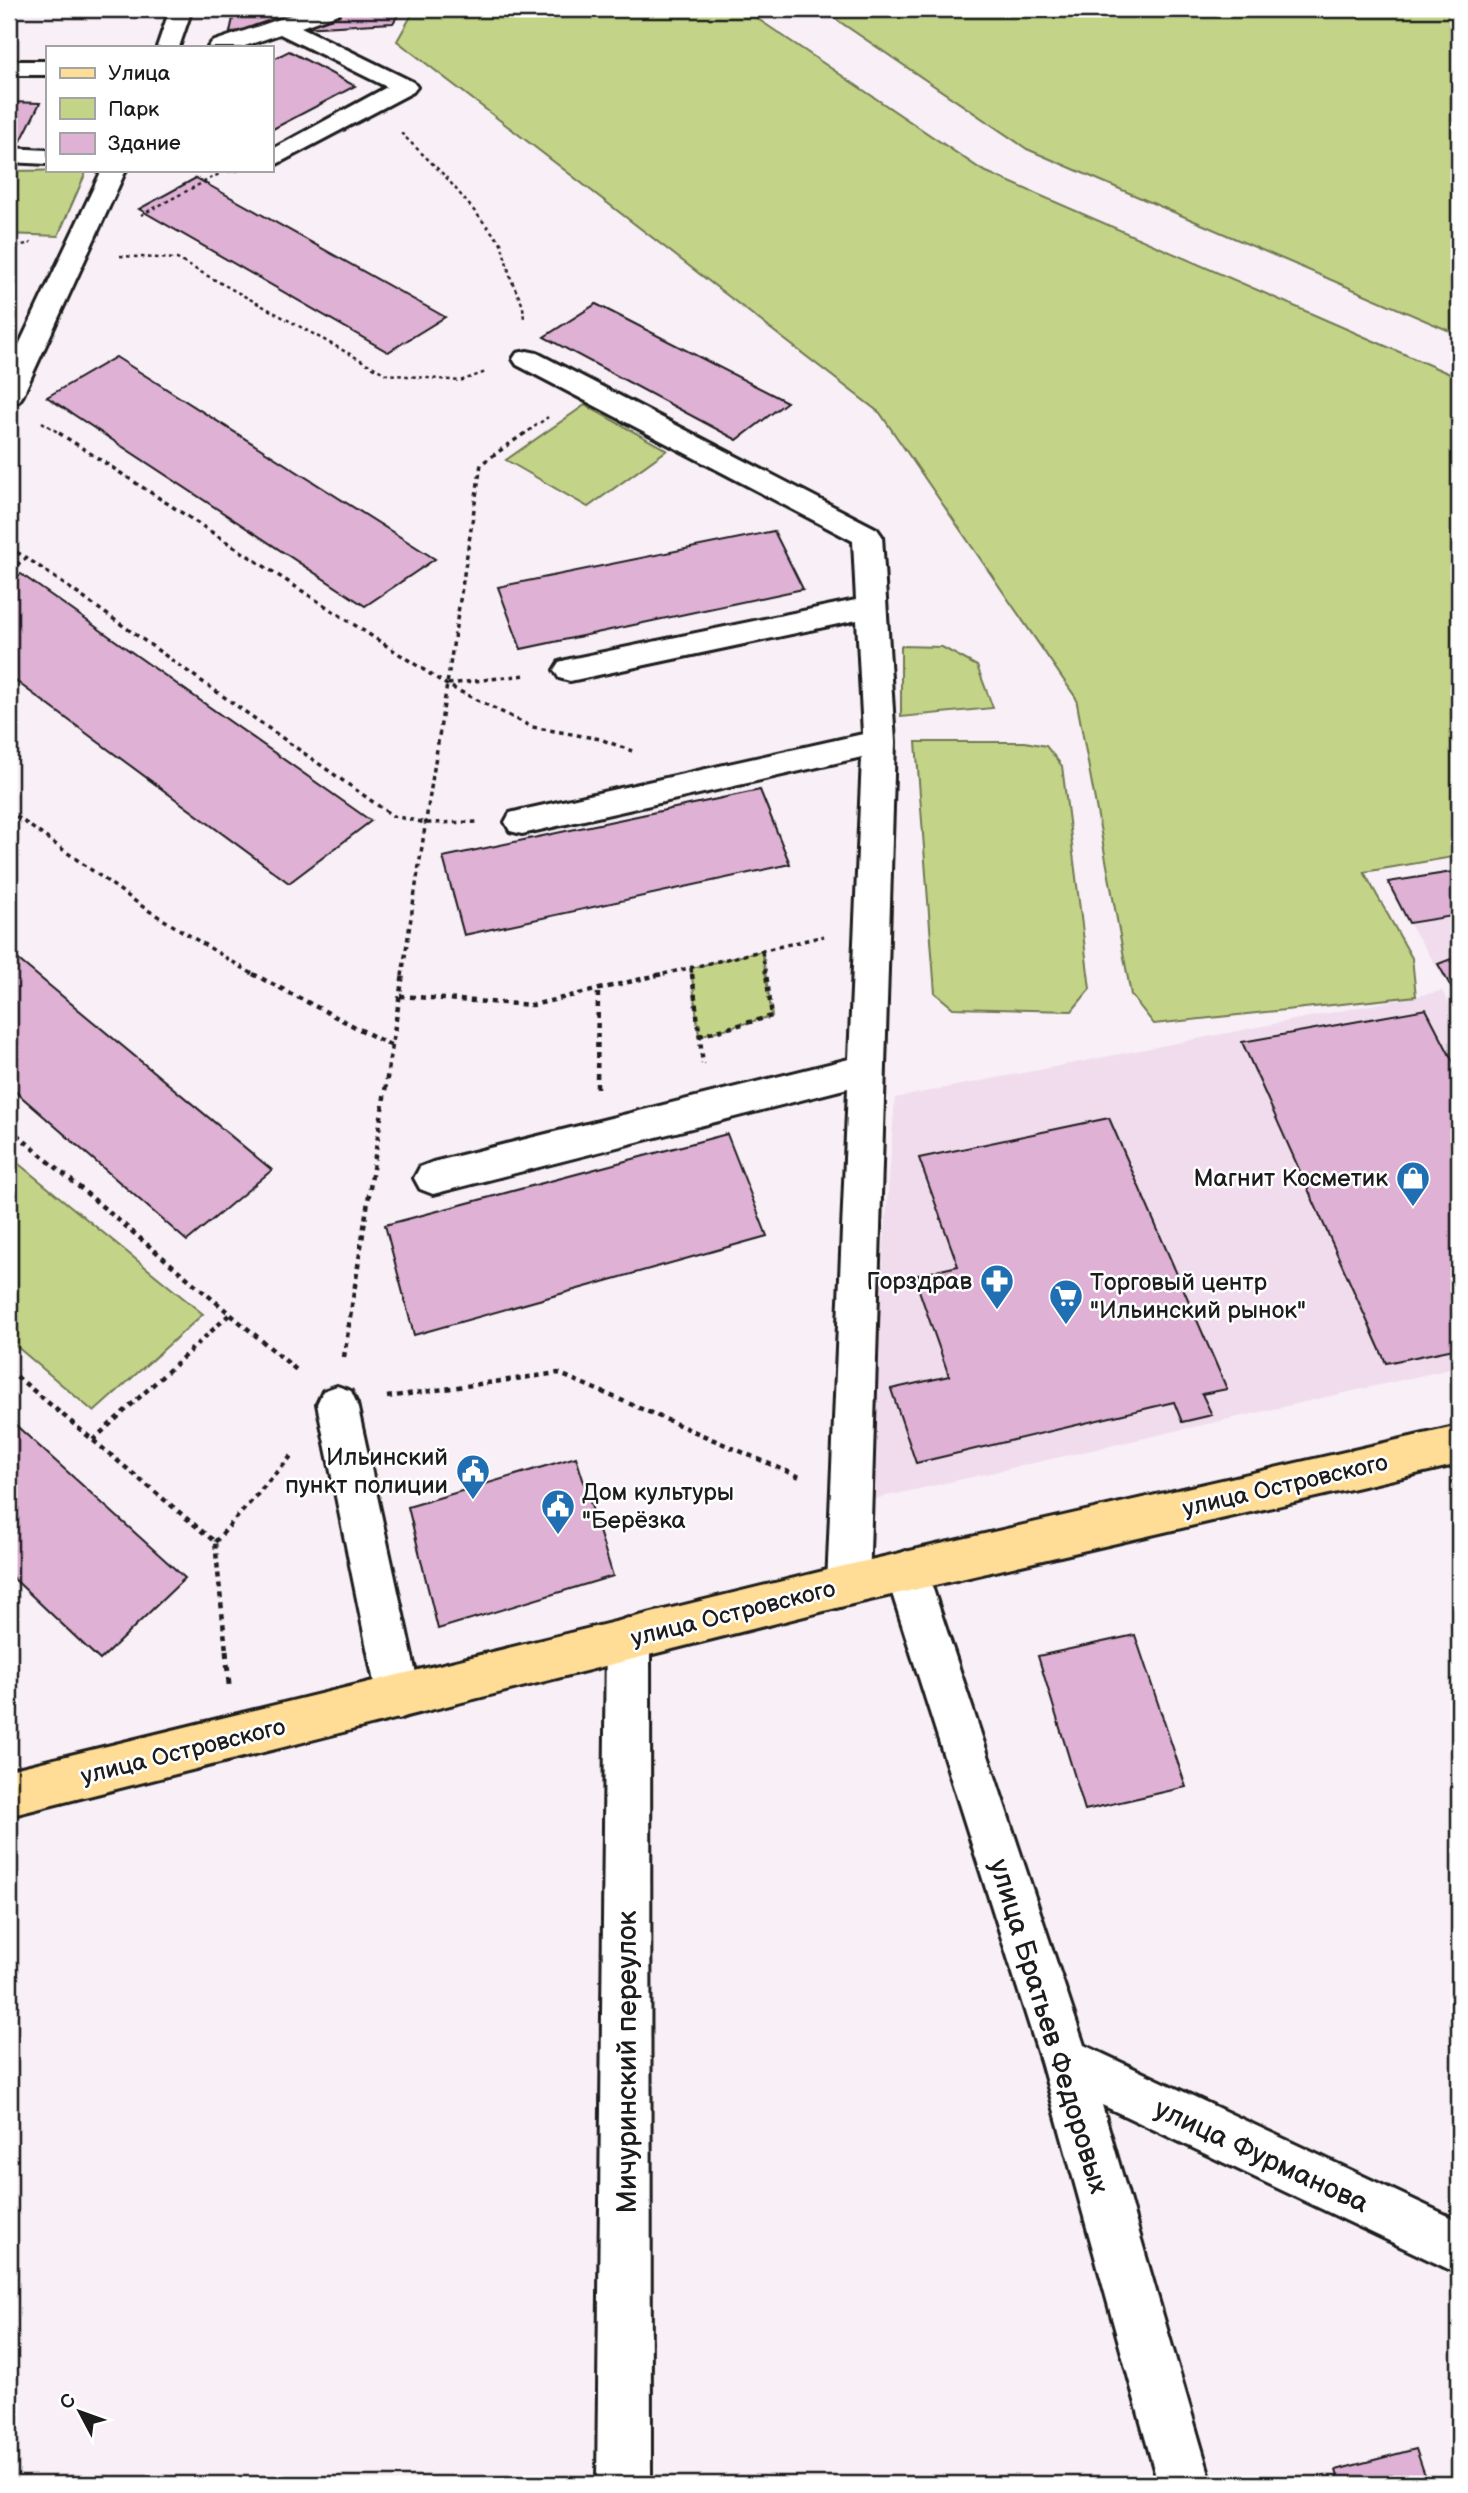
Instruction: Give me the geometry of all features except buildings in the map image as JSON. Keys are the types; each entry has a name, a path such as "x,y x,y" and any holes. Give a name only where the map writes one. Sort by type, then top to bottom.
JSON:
{"main road":[{"name":"улица Островского","path":"9,1793 905,1571 1459,1445"}],"street":[{"path":"168,46 181,9"},
{"path":"223,46 330,9"},
{"path":"273,159 405,87 282,26"},
{"path":"9,68 46,68"},
{"path":"9,155 46,157"},
{"path":"9,395 113,172"},
{"path":"527,359 867,536 878,742 848,1585"},
{"path":"570,670 871,607"},
{"path":"522,822 878,742"},
{"path":"433,1178 866,1069"},
{"path":"337,1404 399,1697"},
{"name":"улица Братьев Федоровых","path":"905,1571 1065,2062 1185,2484"},
{"name":"Мичуринский переулок","path":"624,2484 628,1639"},
{"name":"улица Фурманова","path":"1065,2062 1459,2248"}],"path":[{"path":"80,243 177,259 386,374 460,381 527,359 523,306 511,279 501,243 445,176 374,106"},
{"path":"80,243 121,226 223,172"},
{"path":"215,1542 337,1404 481,464 586,390"},
{"path":"32,416 447,685 532,727 600,739 710,780"},
{"path":"9,548 27,558 393,816 426,824"},
{"path":"9,570 27,558"},
{"path":"447,685 570,670"},
{"path":"9,811 125,895 205,946 318,1012 392,1046"},
{"path":"400,996 533,1005 872,924"},
{"path":"699,1037 772,1016 762,951"},
{"path":"691,968 708,1108"},
{"path":"596,1137 598,990"},
{"path":"9,1128 337,1404 558,1373 852,1499"},
{"path":"93,1440 230,1314"},
{"path":"9,1370 215,1542 234,1738"}],"shaded area":[{"path":"1459,870 1459,1001 1409,923 1388,882"},
{"path":"1442,991 1459,1021 1459,1367 865,1501 895,1098"}],"green space":[{"path":"415,9 743,9 982,170 1459,378 1459,856 1364,872 1412,958 1416,996 1154,1024 1131,995 1076,698 880,413 397,41"},
{"path":"821,9 1459,9 1459,335 1027,149"},
{"path":"9,171 86,172 58,236 9,234"},
{"path":"585,405 667,450 588,507 506,460"},
{"path":"901,646 942,647 977,666 993,708 901,717"},
{"path":"916,742 1025,742 1046,746 1062,766 1090,989 1072,1011 953,1008 935,993"},
{"path":"762,951 772,1016 699,1036 691,968"},
{"path":"9,1156 203,1314 94,1412 9,1340"}],"place":[{"name":"Магнит Косметик","path":"1413,1208"},
{"name":"Горздрав","path":"997,1311"},
{"name":"Торговый центр \"Ильинский рынок\"","path":"1066,1326"},
{"name":"Ильинский пункт полиции","path":"473,1501"},
{"name":"Дом культуры \"Берёзка","path":"558,1536"}]}
